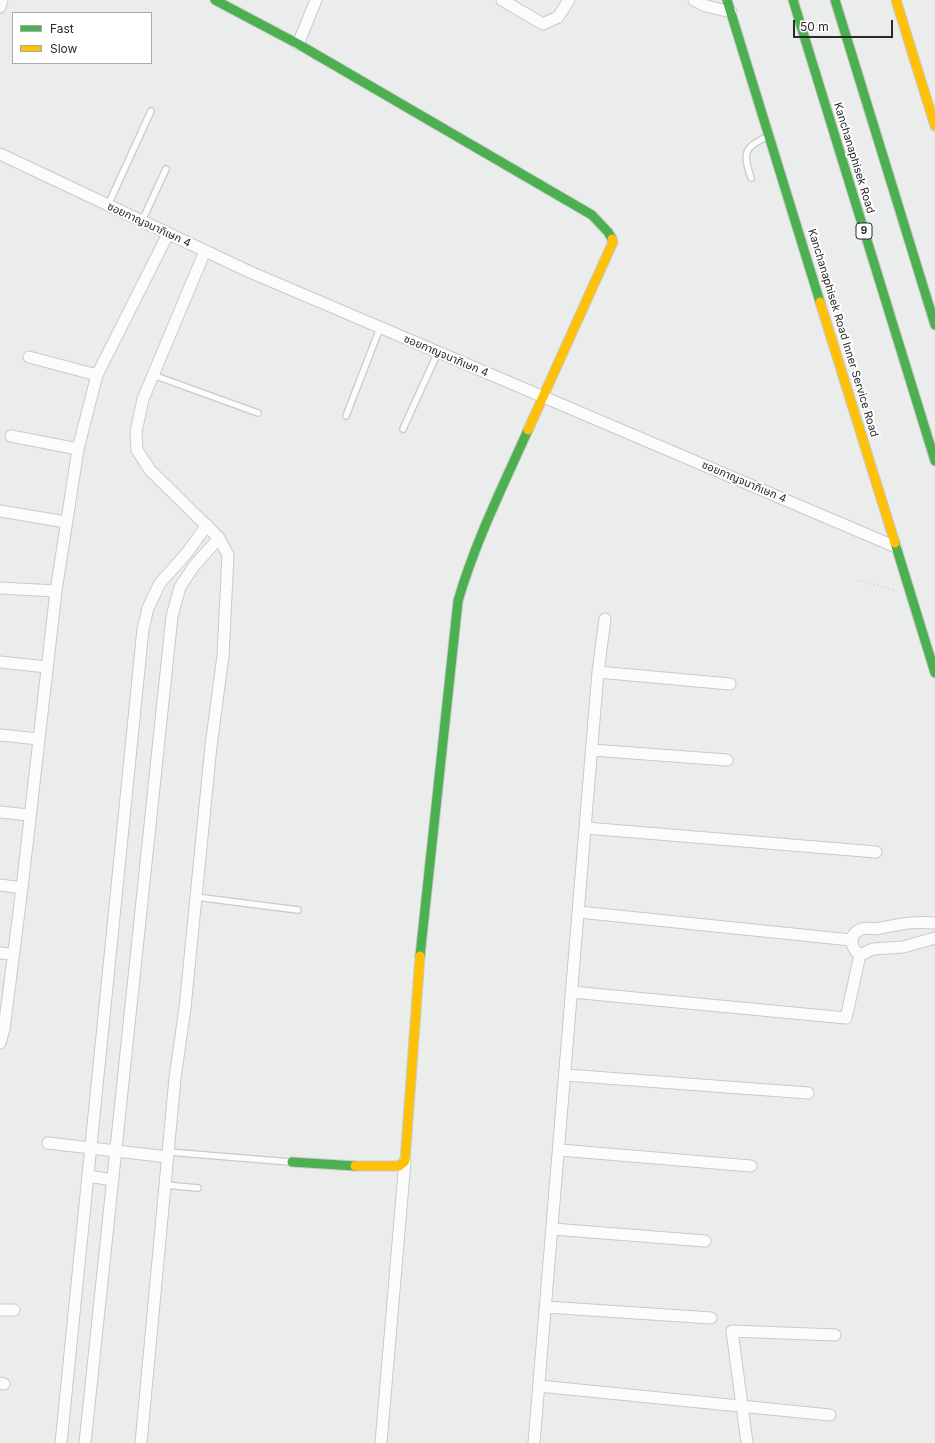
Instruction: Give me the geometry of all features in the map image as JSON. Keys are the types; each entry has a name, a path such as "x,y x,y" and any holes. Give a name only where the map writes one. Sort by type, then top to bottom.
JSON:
{"main road":[{"path":"215,0 298,44 592,215 608,232 613,242 544,397 484,526 465,576 458,601 419,965 405,1161 399,1166 367,1167 292,1162"},
{"name":"Kanchanaphisek Road Inner Service Road","path":"727,0 935,673"},
{"name":"Kanchanaphisek Road","path":"793,0 935,461"},
{"path":"835,0 935,325"},
{"path":"896,0 935,126"}],"street":[{"path":"0,7 2,0"},
{"path":"298,44 316,0"},
{"path":"502,0 543,24 558,17 570,0"},
{"path":"694,0 706,6 731,12"},
{"name":"ซอยกาญจนาภิเษก 4","path":"0,154 205,251 380,328 896,547"},
{"path":"0,1043 22,888 29,815 56,591 78,449 97,375 168,234"},
{"path":"141,1443 175,1078 185,1008 211,746 223,656 228,554 220,538 150,470 138,450 136,432 143,399 205,251"},
{"path":"29,357 97,375"},
{"path":"11,436 78,449"},
{"path":"0,511 66,522"},
{"path":"61,1443 143,629 148,608 160,583 186,554 207,525"},
{"path":"85,1443 172,616 180,587 194,566 220,538"},
{"path":"0,588 56,591"},
{"path":"534,1443 560,1150 598,672 605,620"},
{"path":"0,662 47,667"},
{"path":"598,672 730,684"},
{"path":"0,736 38,739"},
{"path":"592,750 728,760"},
{"path":"0,812 29,815"},
{"path":"586,828 876,852"},
{"path":"0,885 22,888"},
{"path":"579,912 851,940"},
{"path":"851,940 853,936 861,929 880,929 917,921 935,923"},
{"path":"860,955 873,949 903,947 935,938"},
{"path":"851,940 854,949 860,955"},
{"path":"0,953 12,954"},
{"path":"572,992 846,1018 860,955"},
{"path":"566,1075 808,1093"},
{"path":"48,1143 116,1151 168,1154"},
{"path":"560,1150 751,1166"},
{"path":"381,1443 405,1161"},
{"path":"88,1176 113,1180"},
{"path":"553,1229 705,1241"},
{"path":"546,1307 711,1318"},
{"path":"0,1310 14,1310"},
{"path":"747,1443 732,1331 835,1335"},
{"path":"539,1386 830,1415"}],"lane":[{"path":"108,206 151,111"},
{"path":"751,178 746,155 753,143 769,136"},
{"path":"142,222 166,169"},
{"path":"346,416 380,328"},
{"path":"403,429 438,352"},
{"path":"153,375 258,413"},
{"path":"196,897 298,910"},
{"path":"168,1154 292,1162"},
{"path":"165,1185 198,1188"}],"path":[{"path":"858,580 911,595"}],"traffic: fast":[{"path":"215,0 298,44 592,215 608,232 612,239"},
{"path":"727,0 820,302"},
{"path":"793,0 935,461"},
{"path":"835,0 935,325"},
{"path":"420,956 458,601 481,536 528,430"},
{"path":"895,543 935,673"},
{"path":"292,1162 355,1166"}],"traffic: slow":[{"path":"896,0 935,126"},
{"path":"528,430 613,242 612,239"},
{"path":"820,302 895,543"},
{"path":"355,1166 399,1166 405,1161 420,956"}]}
